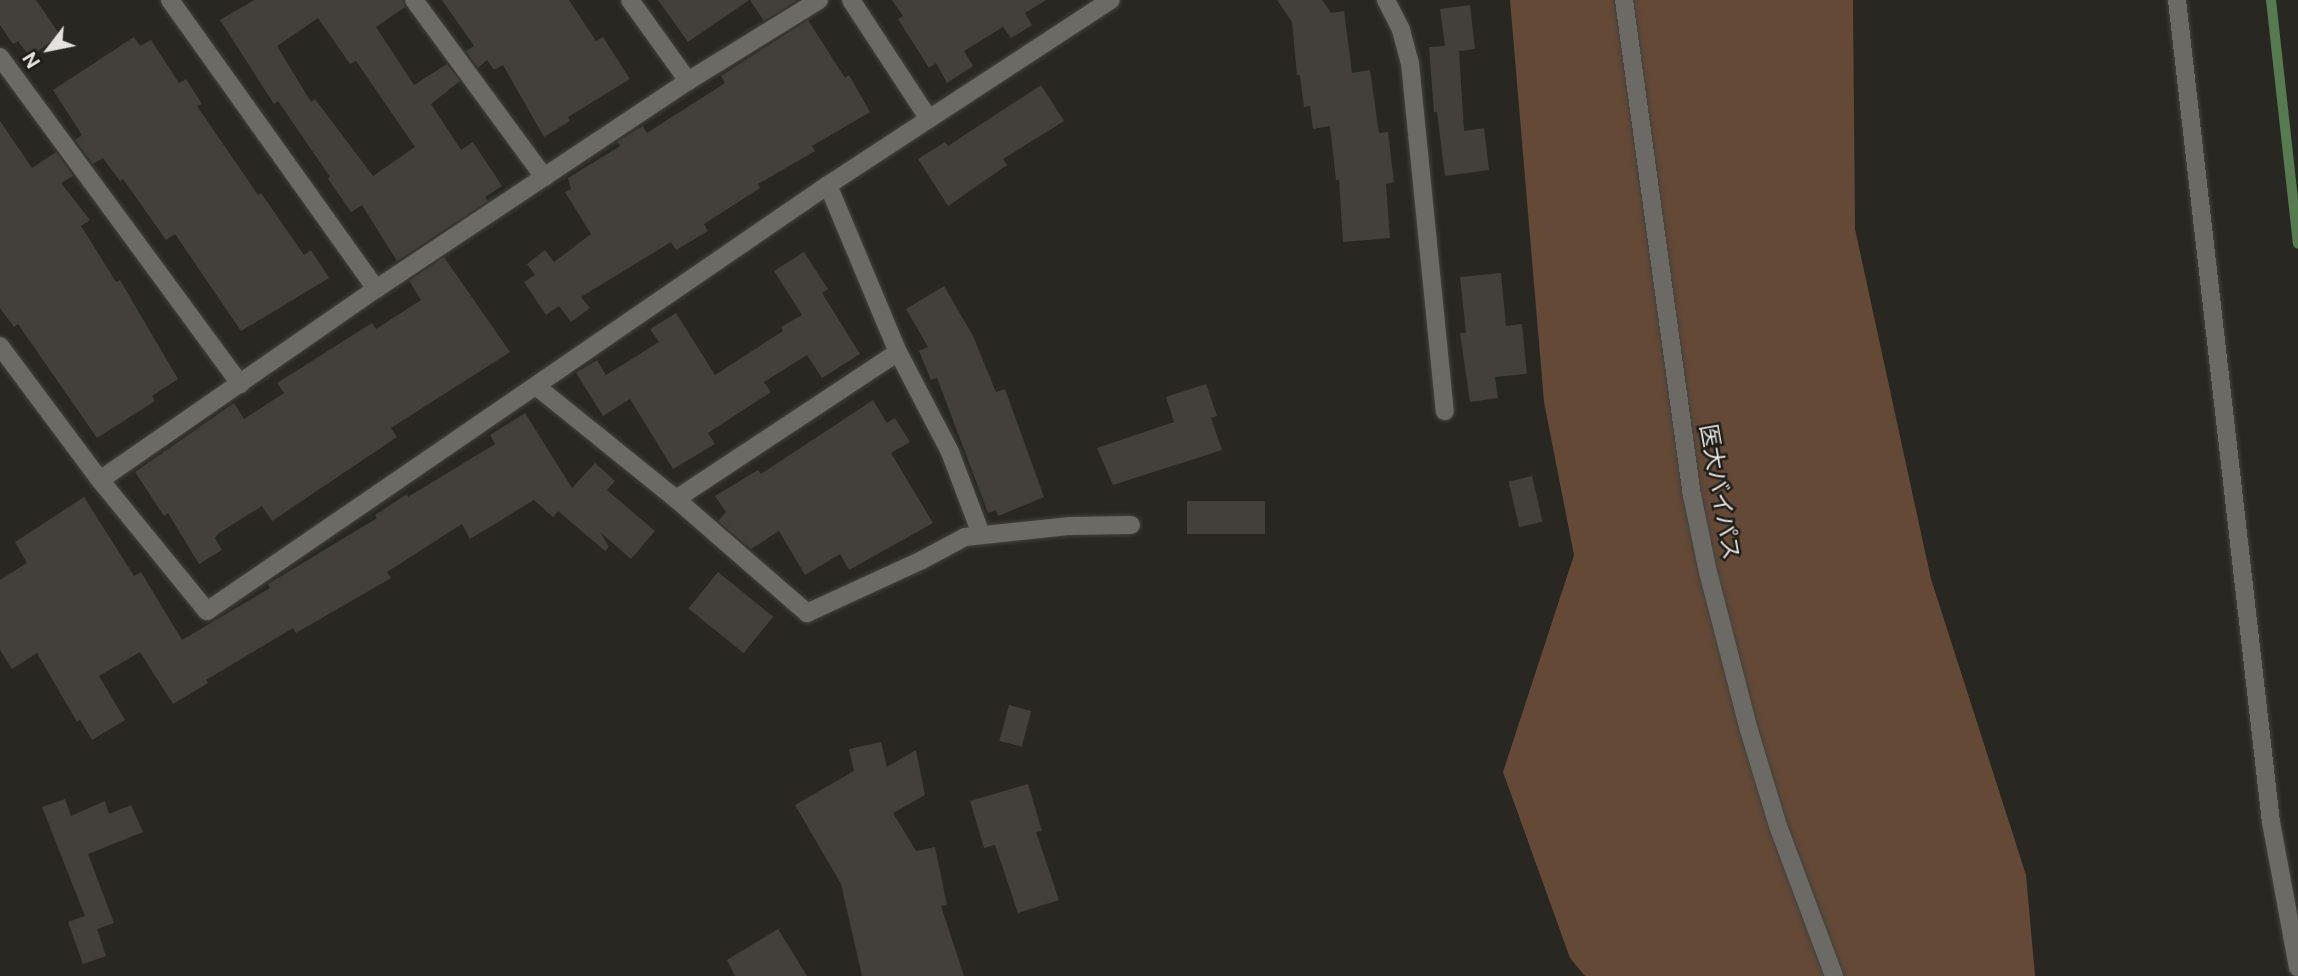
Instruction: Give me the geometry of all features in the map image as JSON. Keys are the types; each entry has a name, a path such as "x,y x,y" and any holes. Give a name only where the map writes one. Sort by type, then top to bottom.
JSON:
{"street":[{"path":"170,0 376,289"},
{"path":"414,0 544,177"},
{"path":"630,0 688,81"},
{"path":"100,480 376,289 688,81 819,0"},
{"path":"851,0 929,119"},
{"path":"0,346 100,480 207,611 828,185 1111,0"},
{"path":"1387,0 1401,30 1410,63 1445,411"},
{"name":"医大バイパス","path":"1624,0 1692,495 1749,730 1778,826 1834,976"},
{"path":"2177,0 2271,822 2298,968"},
{"path":"0,57 240,384"},
{"path":"828,185 898,352 950,452 981,534"},
{"path":"676,499 898,352"},
{"path":"536,386 676,499 807,613 922,561 965,537 1070,526 1131,525"}],"shaded area":[{"path":"1510,0 1853,0 1855,229 1931,579 2026,875 2035,976 1585,976 1570,958 1503,772 1574,555 1544,402"}],"building":[{"path":"0,0 36,0 60,35 30,57 18,41 13,44 0,25"},
{"path":"254,0 403,0 405,7 376,27 414,85 447,64 460,81 431,104 461,150 473,142 502,186 485,197 488,201 397,261 362,205 351,212 278,101 274,104 220,20","holes":["318,18 350,64 356,61 415,147 373,176 315,99 311,102 277,46"]},
{"path":"442,0 569,0 596,41 603,37 630,79 568,117 570,121 544,137 503,65 494,70 487,60 478,68 466,51 474,46"},
{"path":"658,0 749,0 688,42"},
{"path":"750,0 795,0 796,1 764,21"},
{"path":"892,0 1046,0 1025,13 1032,25 1011,38 1003,27 964,51 973,66 947,83 936,63 929,68 898,19 903,16"},
{"path":"1277,0 1322,0 1331,13 1344,11 1352,73 1370,70 1379,133 1388,132 1394,182 1386,184 1390,238 1343,242 1339,180 1336,180 1330,126 1313,129 1310,106 1304,107 1300,75 1297,75 1292,22"},
{"path":"1470,5 1475,49 1459,51 1464,131 1484,128 1489,170 1445,176 1437,112 1434,112 1429,47 1445,46 1440,9"},
{"path":"808,20 845,78 849,75 870,112 812,146 815,151 758,184 760,188 704,224 708,231 676,250 671,242 581,297 590,308 571,322 559,306 546,315 524,282 535,275 527,264 545,250 554,262 591,234 565,192 571,189 568,178 620,146 617,142 643,126 647,133 725,83 721,76"},
{"path":"134,37 140,46 151,40 179,83 186,79 202,104 197,106 258,195 261,193 304,255 311,250 329,278 241,331 175,234 166,240 123,179 120,181 103,158 93,164 75,140 82,135 53,90"},
{"path":"1041,85 1064,121 1003,159 1007,165 948,206 918,159 945,142 948,146"},
{"path":"0,121 32,168 56,152 73,176 61,183 90,220 81,226 116,282 120,280 178,379 152,396 155,401 97,438 18,324 14,327 0,308"},
{"path":"804,252 828,289 822,293 860,354 822,378 807,355 764,382 771,392 708,433 715,444 673,469 630,399 603,416 576,373 597,360 606,375 659,342 650,329 676,313 715,375 783,331 781,327 802,315 774,271"},
{"path":"444,257 510,352 391,428 397,437 272,521 262,506 219,533 215,538 222,550 199,564 168,513 164,516 135,472 234,403 244,419 284,393 277,383 372,323 376,329 421,300 409,281"},
{"path":"1501,273 1506,326 1522,324 1527,374 1495,377 1498,398 1470,402 1460,333 1466,333 1460,277"},
{"path":"944,286 973,336 996,392 1005,389 1044,497 998,516 996,510 988,513 937,378 931,380 919,351 928,347 906,309"},
{"path":"1206,384 1217,416 1211,418 1222,450 1113,485 1097,448 1174,422 1166,397"},
{"path":"873,400 887,423 895,418 910,442 891,453 933,523 849,570 840,554 805,575 779,531 751,549 718,521 726,512 715,496 758,470 761,474"},
{"path":"525,413 572,488 595,463 615,481 607,490 655,531 631,559 600,532 609,547 605,551 558,511 553,517 534,500 470,539 462,524 387,572 391,578 296,633 293,628 206,680 208,683 173,704 140,652 99,676 125,720 92,740 80,720 77,722 37,653 12,669 0,650 0,580 27,563 15,542 84,497 134,576 141,572 182,640 270,588 268,584 377,518 375,515 407,494 408,497 495,444 490,435"},
{"path":"1532,476 1543,522 1519,527 1509,481"},
{"path":"1187,501 1265,501 1265,534 1187,534"},
{"path":"718,572 773,617 744,653 688,609"},
{"path":"1009,705 1031,711 1022,747 999,741"},
{"path":"881,742 887,767 916,750 925,795 893,813 916,851 935,847 947,905 941,906 964,976 862,976 841,884 795,805 854,771 849,749"},
{"path":"1028,784 1042,831 1036,832 1059,900 1018,913 995,845 984,848 970,801"},
{"path":"65,799 71,816 105,801 109,814 131,805 143,832 88,854 114,923 97,929 106,956 83,964 68,922 85,916 42,807"},
{"path":"778,929 807,976 735,976 727,960"}],"waterway":[{"path":"2271,0 2298,244"}]}
